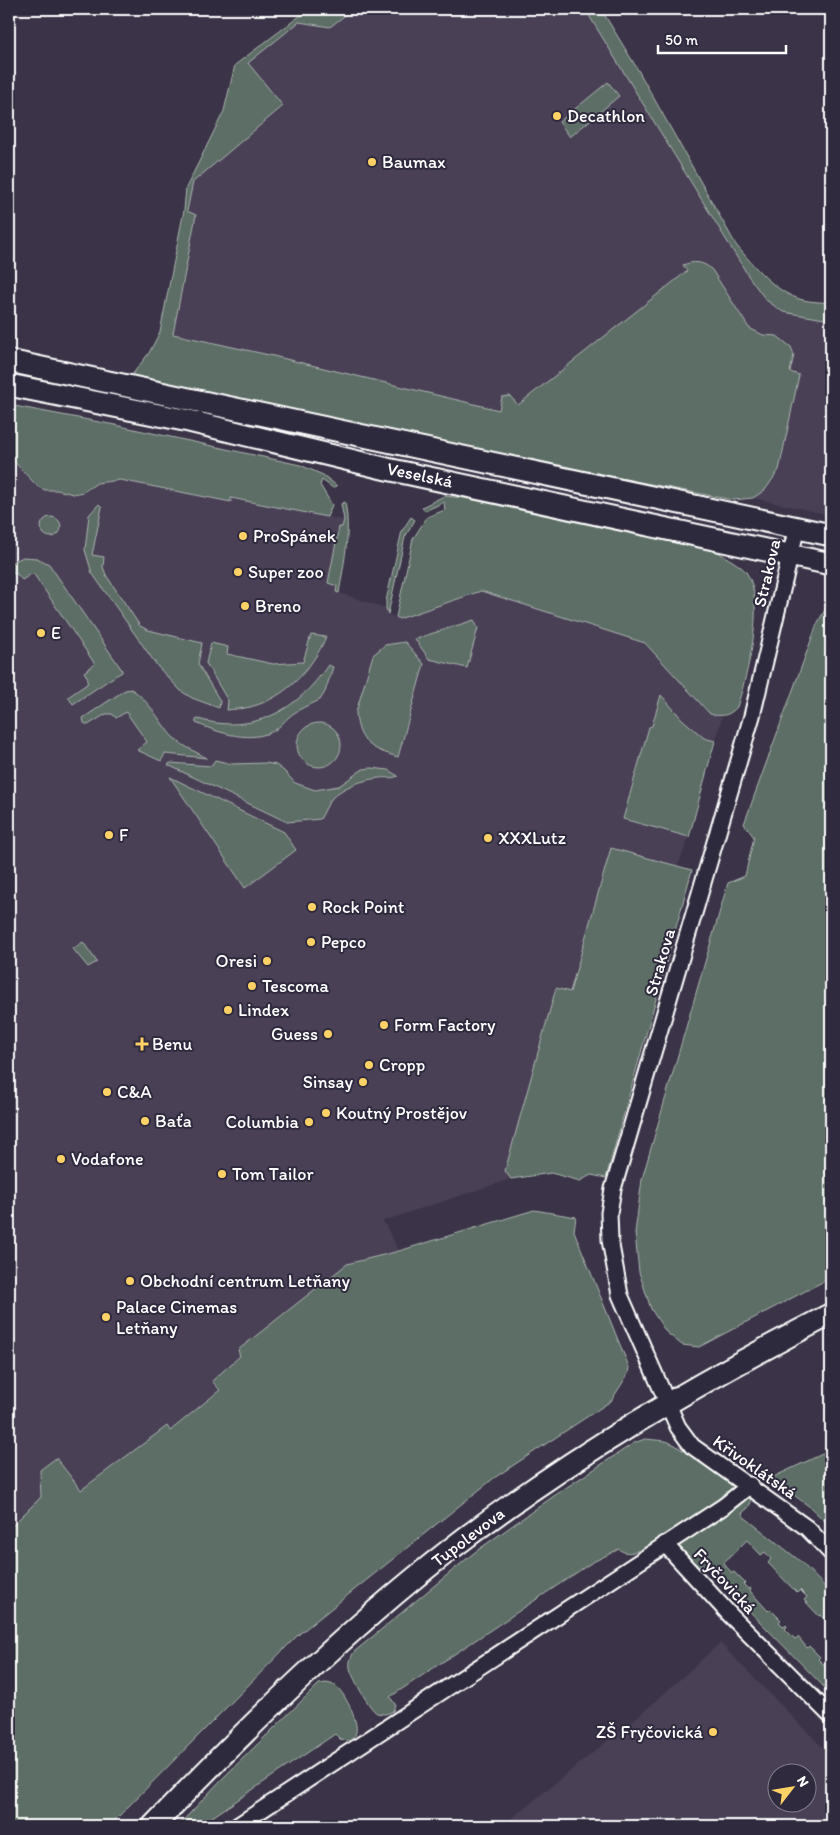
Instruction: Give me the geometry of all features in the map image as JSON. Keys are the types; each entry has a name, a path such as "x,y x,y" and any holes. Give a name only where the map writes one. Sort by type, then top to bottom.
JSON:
{"main road":[{"name":"Veselská","path":"9,361 831,535"},
{"name":"Veselská","path":"9,385 189,420 387,468 831,564"},
{"name":"Tupolevova","path":"153,1826 204,1773 328,1652 452,1548 600,1445 666,1404 759,1351 831,1314"}],"street":[{"path":"387,468 393,442"},
{"name":"Strakova","path":"666,1404 620,1295 612,1256 609,1213 613,1189 752,716 797,527"},
{"name":"Křivoklátská","path":"666,1404 678,1427 692,1446 750,1485 807,1528 831,1553"},
{"name":"Fryčovická","path":"750,1485 724,1506 666,1544 731,1616 831,1716"},
{"path":"237,1826 666,1544"}],"shaded area":[{"path":"309,9 601,9 749,277 783,311 831,320 831,515 753,498 733,500 490,453 132,375 149,353 160,332 184,210 186,188 224,111 235,65"},
{"path":"9,456 37,486 45,490 57,490 73,494 83,492 97,483 120,480 230,502 231,497 344,520 342,527 340,527 336,592 386,608 388,614 399,619 481,591 645,643 710,714 722,717 689,837 678,866 692,870 606,1178 591,1175 580,1181 551,1173 511,1179 383,1221 399,1251 347,1264 212,1381 220,1390 170,1431 167,1426 81,1490 56,1458 41,1497 9,1529"},
{"name":"ZŠ Fryčovická","path":"720,1643 831,1756 831,1826 502,1826 648,1708"}],"green space":[{"path":"309,9 353,9 330,27 299,22 248,63 283,106 193,182 187,211 196,215 173,334 499,410 502,397 510,396 518,405 687,271 683,265 695,262 702,263 712,270 749,328 763,335 777,336 791,347 794,355 790,372 799,375 779,470 765,490 753,498 733,500 490,453 132,375 149,353 160,332 184,210 186,188 224,111 235,65"},
{"path":"585,9 601,9 638,70 736,245 766,278 783,291 803,300 831,303 831,320 783,312 766,300 749,277"},
{"path":"608,82 619,96 570,137 559,122"},
{"path":"9,405 115,425 300,465 323,475 337,486 333,488 322,480 320,485 332,505 327,517 231,498 231,502 120,480 97,483 83,492 73,494 57,490 45,490 37,486 9,456"},
{"path":"444,496 466,498 718,552 737,564 746,572 752,585 755,601 755,619 750,658 737,707 725,715 710,714 645,643 481,591 399,619 396,617 413,539 427,517 445,510 444,502 425,511 422,507"},
{"path":"345,502 347,536 339,593 336,592 337,586 328,583 339,527 342,527 344,520 341,504"},
{"path":"99,504 102,507 92,555 104,557 103,567 106,575 140,626 148,630 202,643 198,664 220,701 219,708 192,698 181,691 158,667 92,573 85,550 89,515"},
{"path":"47,517 55,517 61,523 61,531 55,537 47,537 41,531 41,523"},
{"path":"411,517 415,520 405,537 388,614 386,601 402,531"},
{"path":"23,557 37,558 49,564 122,670 122,672 73,704 68,697 87,684 88,678 84,672 95,664 33,573 22,580 17,574 9,574 9,564"},
{"path":"830,601 831,1273 828,1275 828,1279 699,1347 682,1345 666,1332 651,1309 639,1272 635,1233 642,1179 728,883 745,876 754,837 744,824 817,624"},
{"path":"474,620 478,628 467,668 429,659 415,639"},
{"path":"311,635 326,637 313,660 296,681 275,697 263,703 247,708 227,710 228,701 206,663 211,643 228,647 227,654 273,664 303,662"},
{"path":"405,642 424,664 398,757 380,751 363,738 357,723 356,712 373,655 385,645"},
{"path":"328,665 333,667 325,692 320,700 296,712 277,729 266,734 246,737 235,736 196,723 198,719 237,724 255,721 272,715 288,707 302,695"},
{"path":"131,689 148,704 174,738 207,758 165,754 161,761 137,750 147,742 126,712 116,718 112,714 106,714 88,725 84,723 83,718 125,690"},
{"path":"661,695 682,719 704,738 715,741 689,837 623,819 649,727 652,726"},
{"path":"319,723 331,727 337,733 341,745 337,757 331,763 319,767 307,763 301,757 297,745 301,733 307,727"},
{"path":"215,760 232,764 266,763 276,765 295,783 315,790 339,786 363,769 388,770 398,776 367,780 342,790 332,798 320,819 287,822 168,765 170,763 211,766"},
{"path":"170,777 284,832 296,850 245,888"},
{"path":"611,848 692,870 606,1178 591,1175 580,1181 551,1173 511,1179 505,1171 556,988 570,992"},
{"path":"83,942 97,962 88,967 73,949"},
{"path":"534,1210 576,1217 574,1231 629,1367 628,1374 611,1401 494,1478 298,1635 109,1826 9,1826 9,1529 41,1497 40,1470 56,1458 81,1490 167,1426 170,1431 220,1390 212,1381 240,1356 238,1350 347,1264 399,1251"},
{"path":"645,1439 666,1441 675,1445 749,1496 751,1502 742,1513 743,1516 800,1561 831,1593 831,1625 821,1615 819,1616 804,1600 807,1597 800,1590 797,1593 768,1563 771,1559 765,1552 761,1555 747,1540 723,1563 745,1583 743,1584 748,1589 751,1589 750,1591 768,1611 770,1609 781,1620 779,1622 784,1627 786,1625 785,1629 795,1639 798,1637 807,1648 809,1646 820,1657 818,1659 823,1664 826,1664 824,1666 831,1673 831,1694 703,1564 699,1567 673,1552 651,1547 628,1553 619,1549 591,1563 390,1697 395,1704 393,1711 384,1714 374,1711 351,1672 350,1662 354,1652 475,1552 561,1491 634,1443"},
{"path":"831,1450 831,1527 810,1507 771,1478"},
{"path":"326,1683 337,1687 348,1703 356,1724 353,1738 349,1741 340,1739 335,1734 199,1826 178,1826 222,1779 319,1684"}],"place":[{"name":"Decathlon","path":"557,116"},
{"name":"Baumax","path":"372,162"},
{"name":"ProSpánek","path":"243,536"},
{"name":"Super zoo","path":"238,572"},
{"name":"Breno","path":"245,606"},
{"name":"E","path":"41,633"},
{"name":"F","path":"109,835"},
{"name":"XXXLutz","path":"488,838"},
{"name":"Rock Point","path":"312,907"},
{"name":"Pepco","path":"311,942"},
{"name":"Oresi","path":"267,961"},
{"name":"Tescoma","path":"252,986"},
{"name":"Lindex","path":"228,1010"},
{"name":"Form Factory","path":"384,1025"},
{"name":"Guess","path":"328,1034"},
{"name":"Benu","path":"142,1044"},
{"name":"Cropp","path":"369,1065"},
{"name":"Sinsay","path":"363,1082"},
{"name":"C&A","path":"107,1092"},
{"name":"Koutný Prostějov","path":"326,1113"},
{"name":"Baťa","path":"145,1121"},
{"name":"Columbia","path":"309,1122"},
{"name":"Vodafone","path":"61,1159"},
{"name":"Tom Tailor","path":"222,1174"},
{"name":"Obchodní centrum Letňany","path":"130,1281"},
{"name":"Palace Cinemas Letňany","path":"106,1317"},
{"name":"ZŠ Fryčovická","path":"713,1732"}]}
